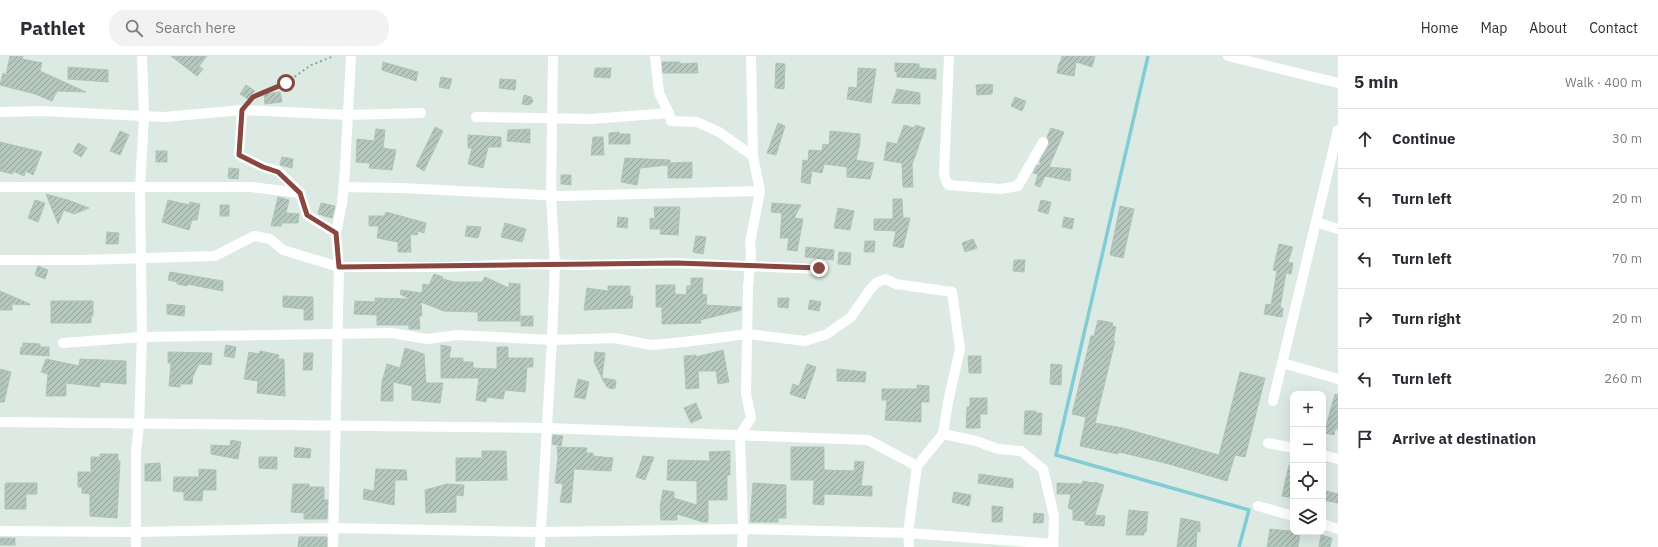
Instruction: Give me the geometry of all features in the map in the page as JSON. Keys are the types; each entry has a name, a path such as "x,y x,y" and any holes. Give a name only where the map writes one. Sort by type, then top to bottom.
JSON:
{"street":[{"path":"136,547 136,453 139,423 142,337 140,188 144,116 142,56"},
{"path":"333,547 332,528 339,267 336,233 344,187 351,56"},
{"path":"540,547 555,264 551,196 553,56"},
{"path":"655,56 659,94 669,113 671,121 697,122 719,132 753,156"},
{"path":"742,547 743,529 740,435 752,418 746,393 751,253 750,243 760,191 753,156 751,56"},
{"path":"949,56 944,175 948,185 1001,189 1018,186 1043,142"},
{"path":"1228,56 1338,83"},
{"path":"242,110 239,155 263,167 278,172 300,193 307,215 336,233"},
{"path":"0,112 42,111 164,117 242,110 348,115 422,113"},
{"path":"476,117 591,119 669,113"},
{"path":"1273,401 1316,222 1335,154 1338,130"},
{"path":"0,187 251,187 300,193"},
{"path":"344,187 401,188 551,196 760,191"},
{"path":"1316,222 1338,229"},
{"path":"0,260 82,260 141,257 215,256 254,236 270,239 282,250 339,267 676,263 750,267 819,268"},
{"path":"63,343 142,337 392,333 427,339 458,335 552,340 615,338 652,345 748,334 806,341 827,334 851,317 876,283 885,279 896,284 952,292 960,349 948,402 943,434 917,466 908,533 909,547"},
{"path":"1286,364 1338,379"},
{"path":"0,422 546,428 868,440 917,466"},
{"path":"0,531 136,532 332,528 540,532 743,529 908,533 1053,545 1054,516 1043,469 1021,451 998,449 976,441 943,434"},
{"path":"1268,443 1290,447"},
{"path":"1326,456 1338,459"},
{"path":"1258,506 1290,515"},
{"path":"1326,525 1338,529"}],"path":[{"path":"242,110 253,97 286,83 312,65 334,56"}],"building":[{"path":"10,56 23,56 22,59 42,63 40,71 86,92 57,91 52,101 35,94 0,85 3,73 6,75"},
{"path":"171,56 207,56 199,66 203,69 197,76"},
{"path":"1062,56 1095,56 1092,67 1076,62 1074,76 1057,73"},
{"path":"383,62 418,72 416,81 382,70"},
{"path":"662,62 680,62 680,64 697,63 698,73 663,73"},
{"path":"776,63 785,64 784,89 775,88"},
{"path":"895,63 919,64 919,68 936,69 936,79 897,77 897,72 895,72"},
{"path":"68,67 108,70 108,82 68,79"},
{"path":"595,68 611,68 610,78 594,77"},
{"path":"858,68 876,69 871,103 847,99 849,87 857,88"},
{"path":"441,77 452,79 449,89 439,87"},
{"path":"500,79 516,80 515,90 499,88"},
{"path":"246,85 255,91 248,99 240,94"},
{"path":"976,85 993,85 992,94 977,95"},
{"path":"897,89 920,93 920,104 892,103"},
{"path":"280,92 282,102 265,104 264,94"},
{"path":"524,95 531,97 533,101 531,104 522,104"},
{"path":"1015,97 1026,101 1022,111 1011,106"},
{"path":"778,123 785,126 776,155 767,153"},
{"path":"904,125 914,128 916,125 925,128 912,165 913,187 903,187 902,163 884,160 887,142 897,144"},
{"path":"435,127 443,131 424,171 416,166"},
{"path":"1051,128 1064,132 1049,167 1071,169 1070,181 1045,176 1040,187 1035,185 1038,174 1033,173 1037,165 1040,166 1040,160 1049,145 1047,137"},
{"path":"376,129 385,130 383,148 396,150 392,170 369,168 370,163 356,162 357,139 374,141"},
{"path":"530,129 530,143 507,141 508,130"},
{"path":"120,131 129,135 120,155 110,151"},
{"path":"830,131 860,134 860,143 856,160 874,163 870,179 847,177 847,167 824,164 822,173 812,171 810,184 801,182 803,160 808,161 809,150 822,151 823,144 829,145"},
{"path":"619,132 619,134 630,134 630,144 609,144 609,133"},
{"path":"468,135 501,137 501,147 488,147 483,168 468,164 472,148 468,148"},
{"path":"593,137 603,137 604,155 591,155"},
{"path":"0,142 42,152 33,175 26,171 24,176 13,171 13,174 0,171"},
{"path":"78,143 87,148 81,157 73,152"},
{"path":"156,151 167,151 167,162 156,162"},
{"path":"282,157 293,159 292,168 280,165"},
{"path":"625,158 670,160 670,163 692,162 692,178 668,178 668,165 640,168 637,185 621,182"},
{"path":"229,168 239,169 238,179 228,178"},
{"path":"561,175 571,175 571,185 561,184"},
{"path":"46,194 89,208 74,214 64,210 58,224"},
{"path":"278,197 289,200 286,213 299,214 298,223 282,223 281,226 271,226"},
{"path":"893,199 902,199 903,218 910,218 903,248 893,246 896,231 874,230 874,219 893,219"},
{"path":"35,200 45,203 38,222 28,218"},
{"path":"168,200 189,205 190,202 200,204 197,220 192,220 189,230 162,222"},
{"path":"1041,200 1051,202 1048,214 1038,211"},
{"path":"321,203 335,206 332,218 318,214"},
{"path":"772,203 801,205 794,218 803,219 797,251 787,250 789,238 780,238 782,213 771,212"},
{"path":"220,205 229,205 229,216 220,216"},
{"path":"1120,206 1134,209 1123,258 1110,255"},
{"path":"654,207 680,207 678,235 660,234 661,229 650,229 650,218 655,219"},
{"path":"838,208 854,211 850,230 834,228"},
{"path":"386,212 426,223 424,233 418,231 417,235 410,234 411,252 398,252 398,242 377,238 379,226 369,226 369,216 384,216"},
{"path":"618,217 628,218 627,228 617,227"},
{"path":"1064,217 1074,219 1072,229 1062,227"},
{"path":"505,223 526,229 522,242 501,237"},
{"path":"467,226 481,227 478,238 465,236"},
{"path":"107,232 119,233 118,244 106,244"},
{"path":"696,236 706,237 703,254 693,252"},
{"path":"973,239 977,248 965,252 962,243"},
{"path":"865,241 875,241 874,252 864,252"},
{"path":"1279,244 1293,247 1288,262 1293,263 1291,274 1286,273 1280,308 1283,308 1282,317 1264,314 1266,304 1271,305 1277,271 1273,270"},
{"path":"806,247 834,250 833,260 805,257"},
{"path":"839,252 851,253 850,265 838,264"},
{"path":"1014,260 1025,260 1024,272 1013,271"},
{"path":"38,266 48,270 45,279 35,275"},
{"path":"170,272 223,281 223,291 187,284 187,286 177,284 177,282 168,280"},
{"path":"434,274 443,277 442,279 455,282 482,282 485,277 509,288 509,283 520,284 520,321 478,321 478,312 444,311 421,302 422,316 419,316 420,329 409,329 409,325 377,325 377,315 354,314 355,301 375,302 375,298 410,299 400,294 401,290 422,293 423,284 429,285"},
{"path":"691,278 703,278 702,294 707,295 706,305 741,307 741,310 700,320 701,323 662,324 662,307 656,307 656,285 675,285 675,294 686,295 687,286 691,286"},
{"path":"608,286 630,286 630,296 633,296 632,308 584,310 587,288 608,291"},
{"path":"0,291 30,305 12,304 12,310 0,310"},
{"path":"283,296 313,297 313,320 304,320 304,309 283,307"},
{"path":"778,298 789,298 788,308 778,307"},
{"path":"810,300 821,302 819,311 808,309"},
{"path":"51,301 93,301 93,316 91,316 91,323 51,323"},
{"path":"167,304 185,306 184,316 167,314"},
{"path":"521,316 533,316 533,326 521,326"},
{"path":"1098,320 1113,323 1112,326 1116,327 1113,341 1115,341 1095,423 1123,428 1219,455 1240,372 1265,378 1245,457 1235,455 1227,481 1165,463 1119,452 1118,454 1080,446 1086,417 1072,414 1091,336 1094,336"},
{"path":"23,343 40,344 40,347 49,347 49,356 20,354"},
{"path":"226,345 236,347 234,358 224,356"},
{"path":"441,345 451,347 449,358 463,358 463,362 473,362 473,368 497,369 497,347 508,347 508,358 533,358 533,367 527,367 525,392 505,390 503,399 487,397 486,402 476,400 479,378 441,378"},
{"path":"405,348 424,354 426,383 443,383 440,403 412,400 412,386 393,382 393,401 381,401 382,382 387,364 400,368"},
{"path":"723,350 729,382 718,384 716,371 698,371 699,388 686,389 684,356 696,355 696,357"},
{"path":"260,351 279,355 278,359 284,359 285,396 257,393 258,381 244,379 249,352 259,354"},
{"path":"168,352 212,353 211,365 199,364 193,376 192,384 180,384 180,387 169,386 171,363 168,363"},
{"path":"595,352 605,353 602,378 594,362"},
{"path":"304,353 313,353 312,370 303,370"},
{"path":"968,356 981,356 981,373 969,373"},
{"path":"46,359 79,366 80,359 126,361 126,384 100,382 100,387 66,383 66,396 46,396 48,374 41,372"},
{"path":"807,364 816,367 805,399 790,394 793,384 799,386"},
{"path":"1051,364 1062,365 1061,385 1050,384"},
{"path":"0,369 11,372 4,402 0,402"},
{"path":"837,369 866,372 865,382 837,381"},
{"path":"602,378 615,380 615,388 612,389 607,387"},
{"path":"578,379 589,382 585,399 574,397"},
{"path":"917,385 929,386 929,402 921,402 921,422 885,420 887,400 882,400 882,389 917,389"},
{"path":"1335,394 1338,395 1338,429 1335,429 1334,435 1326,433 1326,426"},
{"path":"970,398 987,398 987,414 980,414 980,428 966,428 967,407 970,407"},
{"path":"696,403 702,418 691,423 684,408"},
{"path":"1025,411 1036,411 1036,413 1042,413 1041,435 1024,434"},
{"path":"553,435 563,436 561,446 552,444"},
{"path":"231,440 241,442 238,459 211,454 211,445 230,446"},
{"path":"295,447 311,449 310,458 294,457"},
{"path":"557,447 587,448 586,453 593,453 593,456 613,458 611,471 574,469 571,503 560,502 563,484 555,483 558,457"},
{"path":"791,447 824,447 824,470 854,471 855,461 864,462 861,486 872,486 872,496 824,494 824,505 813,504 814,480 791,480"},
{"path":"482,451 506,451 507,480 456,481 456,458 482,458"},
{"path":"730,451 730,475 727,475 727,500 708,500 708,522 703,522 677,514 677,520 661,520 660,507 663,490 674,492 674,498 697,505 697,481 667,480 668,460 710,461 709,452"},
{"path":"100,454 118,454 118,461 120,461 117,518 90,516 90,494 82,493 82,487 78,487 78,472 91,472 91,457 100,457"},
{"path":"643,456 654,457 645,480 636,477"},
{"path":"259,457 277,457 277,469 259,468"},
{"path":"160,463 161,481 145,481 145,464"},
{"path":"1289,465 1290,497 1282,496"},
{"path":"199,469 216,470 216,490 203,490 202,501 184,500 184,492 173,491 174,477 199,477"},
{"path":"376,469 406,470 407,480 395,480 394,505 363,499 364,489 374,491"},
{"path":"979,474 1013,479 1013,488 978,483"},
{"path":"1083,481 1104,485 1095,515 1105,516 1104,526 1085,525 1085,521 1073,520 1073,510 1068,508 1071,494 1057,494 1057,483 1082,484"},
{"path":"6,483 37,483 37,494 26,494 26,509 5,509"},
{"path":"753,483 786,485 786,518 778,518 778,522 750,522"},
{"path":"293,484 309,484 309,487 324,487 324,500 328,500 327,519 304,519 304,513 291,512"},
{"path":"447,484 464,485 463,496 456,495 456,512 426,513 425,490"},
{"path":"1326,491 1338,494 1338,503 1326,501"},
{"path":"954,492 971,495 969,506 952,502"},
{"path":"992,506 1003,507 1002,522 992,522"},
{"path":"1129,510 1148,512 1146,532 1144,532 1144,535 1126,535"},
{"path":"1034,513 1044,514 1043,523 1033,523"},
{"path":"1181,518 1200,522 1200,532 1197,531 1196,547 1177,547"},
{"path":"1270,529 1290,531 1290,535 1300,535 1298,547 1267,547"},
{"path":"1321,535 1332,538 1330,547 1319,547"},
{"path":"299,537 327,537 327,547 298,547"},
{"path":"0,538 15,538 15,545 0,545"}],"waterway":[{"path":"1148,56 1056,455 1249,510 1239,547"}],"route":[{"path":"286,83 253,97 242,110 239,155 263,167 278,172 300,193 307,215 336,233 339,267 676,263 750,267 819,268"}]}
